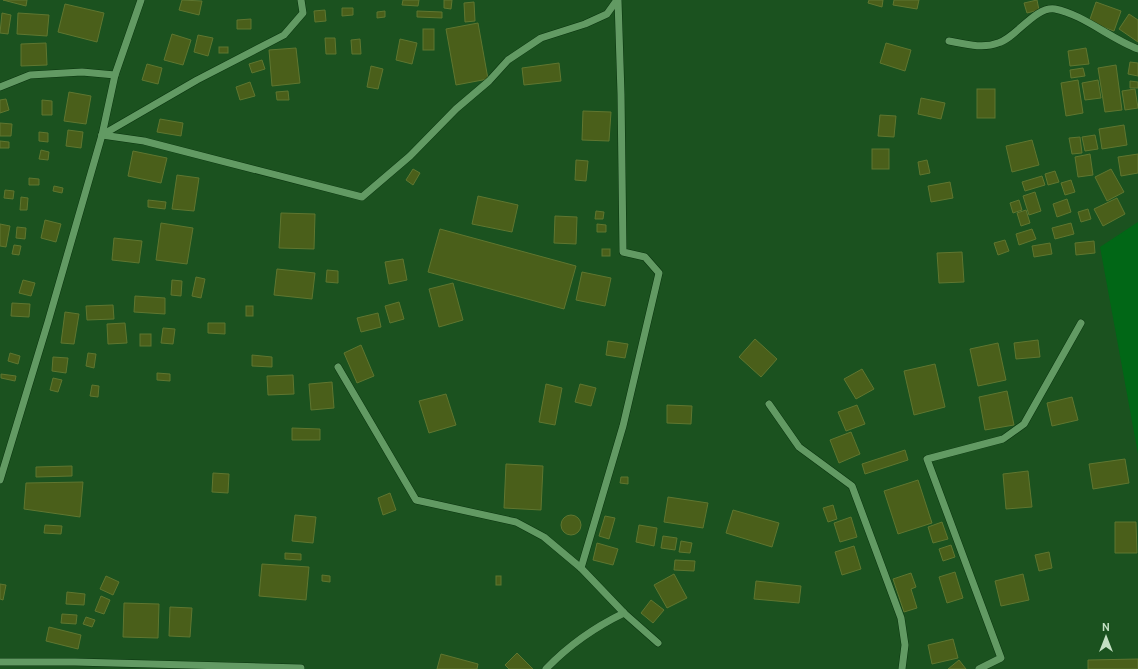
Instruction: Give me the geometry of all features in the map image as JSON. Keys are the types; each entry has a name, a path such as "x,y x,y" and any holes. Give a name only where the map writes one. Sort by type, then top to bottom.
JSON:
{"street":[{"path":"0,480 48,322 102,134 115,75 141,0"},
{"path":"102,134 197,80 284,35 303,14 301,0"},
{"path":"102,134 144,141 362,197 410,156 456,109 489,81 508,60 541,38 585,24 607,14 617,0"},
{"path":"581,568 623,426 659,273 645,257 622,252 621,94 617,0"},
{"path":"1052,0 1053,9"},
{"path":"950,41 979,46 999,43 1037,14 1053,9 1073,15 1125,44 1138,49"},
{"path":"0,87 30,75 82,72 115,75"},
{"path":"979,669 1001,658 927,459 1003,439 1024,424 1081,323"},
{"path":"338,367 416,500 516,522 544,537 581,568 624,613 658,643"},
{"path":"769,404 799,447 852,486 901,618 904,645 902,669"},
{"path":"546,669 582,638 603,623 624,613"},
{"path":"0,662 83,662 301,668"}],"green space":[{"path":"1138,222 1138,454 1100,247"}],"building":[{"path":"3,0 27,0 26,6"},
{"path":"182,0 202,1 199,15 179,10"},
{"path":"403,0 419,0 418,6 402,5"},
{"path":"444,0 452,0 451,9 444,8"},
{"path":"869,0 883,0 882,7 868,3"},
{"path":"894,0 919,0 917,9 893,5"},
{"path":"1037,0 1039,10 1027,13 1024,3"},
{"path":"474,2 475,21 465,22 464,3"},
{"path":"1096,2 1121,11 1114,31 1089,22"},
{"path":"65,4 104,13 97,42 58,32"},
{"path":"342,8 353,8 353,15 342,16"},
{"path":"325,10 326,21 315,22 314,11"},
{"path":"385,11 385,17 377,18 377,12"},
{"path":"417,11 442,12 442,18 417,17"},
{"path":"2,13 11,15 8,34 0,33"},
{"path":"18,13 49,15 47,36 17,34"},
{"path":"1129,14 1138,20 1138,42 1119,29"},
{"path":"251,19 251,29 237,29 237,20"},
{"path":"478,23 488,79 456,85 446,29"},
{"path":"423,29 434,29 434,50 423,50"},
{"path":"172,34 191,40 183,65 164,60"},
{"path":"198,35 213,38 208,56 194,52"},
{"path":"325,38 335,38 336,54 326,54"},
{"path":"360,39 361,54 352,54 351,40"},
{"path":"400,39 417,43 412,64 396,60"},
{"path":"46,43 47,65 21,66 21,44"},
{"path":"886,43 911,50 905,71 880,63"},
{"path":"219,47 228,47 228,53 219,53"},
{"path":"296,48 300,83 272,86 269,50"},
{"path":"1086,48 1089,64 1070,66 1068,51"},
{"path":"262,60 265,69 252,73 249,64"},
{"path":"1130,62 1138,63 1138,76 1128,74"},
{"path":"559,63 561,81 524,85 522,68"},
{"path":"147,64 162,68 158,84 142,80"},
{"path":"1116,65 1122,110 1105,112 1098,68"},
{"path":"371,66 383,69 378,89 367,87"},
{"path":"1083,68 1085,76 1071,78 1070,70"},
{"path":"1078,80 1083,113 1066,116 1061,83"},
{"path":"1098,80 1101,98 1085,100 1082,83"},
{"path":"1130,81 1138,82 1138,88 1130,88"},
{"path":"250,82 255,96 240,100 236,87"},
{"path":"977,89 995,89 995,118 977,118"},
{"path":"1135,89 1138,108 1125,110 1122,91"},
{"path":"288,91 289,100 277,100 276,92"},
{"path":"69,92 91,96 86,124 64,121"},
{"path":"921,98 945,103 941,119 918,114"},
{"path":"6,99 9,110 0,113 0,100"},
{"path":"42,100 52,101 52,115 42,115"},
{"path":"583,111 611,112 609,141 582,140"},
{"path":"880,115 896,116 894,137 878,136"},
{"path":"160,119 183,123 181,136 157,132"},
{"path":"0,123 12,124 11,136 0,136"},
{"path":"1124,125 1127,145 1102,149 1099,129"},
{"path":"68,130 83,132 81,148 66,146"},
{"path":"39,132 48,133 48,142 39,141"},
{"path":"1095,135 1098,149 1085,151 1082,137"},
{"path":"1080,137 1082,153 1072,154 1069,138"},
{"path":"1032,140 1039,165 1012,172 1006,146"},
{"path":"0,141 9,142 9,148 0,148"},
{"path":"872,149 889,149 889,169 872,169"},
{"path":"41,150 49,152 48,160 39,159"},
{"path":"133,151 167,158 161,183 128,176"},
{"path":"1090,154 1093,175 1078,177 1075,157"},
{"path":"1138,154 1138,173 1121,176 1118,157"},
{"path":"576,160 588,161 586,181 575,180"},
{"path":"927,160 930,173 920,175 918,162"},
{"path":"413,169 420,173 413,185 406,180"},
{"path":"1111,169 1124,192 1107,201 1095,177"},
{"path":"1055,171 1059,182 1048,185 1045,174"},
{"path":"177,175 199,178 194,211 172,209"},
{"path":"1042,176 1045,185 1025,191 1022,182"},
{"path":"29,178 39,179 39,185 29,185"},
{"path":"1071,180 1075,192 1065,195 1061,183"},
{"path":"950,182 953,198 931,202 928,186"},
{"path":"54,186 63,188 62,193 53,191"},
{"path":"5,190 14,191 13,199 4,198"},
{"path":"1035,192 1041,211 1029,215 1023,196"},
{"path":"478,196 518,205 512,232 472,224"},
{"path":"21,197 28,198 27,210 20,210"},
{"path":"1117,198 1125,214 1103,226 1094,209"},
{"path":"1067,199 1071,212 1057,217 1053,204"},
{"path":"148,200 166,202 165,209 148,207"},
{"path":"1019,200 1022,210 1013,213 1010,203"},
{"path":"1088,209 1091,219 1081,222 1078,212"},
{"path":"1026,210 1030,223 1021,226 1017,213"},
{"path":"596,211 604,212 603,219 595,219"},
{"path":"281,213 315,214 314,249 279,248"},
{"path":"555,216 577,217 576,244 554,243"},
{"path":"45,220 61,224 56,242 41,238"},
{"path":"161,223 193,228 187,264 156,260"},
{"path":"1071,223 1074,234 1055,239 1052,228"},
{"path":"0,224 10,226 6,247 0,246"},
{"path":"597,224 606,225 606,232 597,232"},
{"path":"17,227 26,228 25,239 16,238"},
{"path":"440,229 576,266 564,309 428,272"},
{"path":"1032,229 1036,239 1019,245 1016,234"},
{"path":"114,238 142,241 139,263 112,260"},
{"path":"1005,240 1009,251 998,255 994,243"},
{"path":"1094,241 1095,253 1076,255 1075,243"},
{"path":"1050,243 1052,254 1034,257 1032,246"},
{"path":"14,245 21,246 19,255 12,254"},
{"path":"602,249 610,249 610,256 602,256"},
{"path":"962,252 964,282 939,283 937,253"},
{"path":"403,259 407,280 389,284 385,262"},
{"path":"277,269 315,273 312,299 274,295"},
{"path":"327,270 338,271 338,283 326,282"},
{"path":"582,272 611,278 605,306 576,300"},
{"path":"196,277 205,279 201,298 192,296"},
{"path":"23,280 35,283 31,296 19,293"},
{"path":"172,280 182,281 181,296 171,295"},
{"path":"453,283 463,320 439,327 429,289"},
{"path":"135,296 165,298 165,314 134,312"},
{"path":"399,302 404,319 390,323 385,306"},
{"path":"12,303 30,304 29,317 11,316"},
{"path":"113,305 114,319 87,320 86,306"},
{"path":"246,306 253,306 253,316 246,316"},
{"path":"65,312 79,314 74,344 61,343"},
{"path":"378,313 381,327 361,332 357,318"},
{"path":"125,323 127,343 108,344 107,324"},
{"path":"208,323 225,323 225,334 208,333"},
{"path":"163,328 175,329 173,344 161,343"},
{"path":"140,334 151,334 151,346 140,346"},
{"path":"755,339 777,359 761,377 739,357"},
{"path":"1038,340 1040,357 1016,359 1014,343"},
{"path":"608,341 628,344 625,358 606,355"},
{"path":"998,343 1006,380 978,386 970,349"},
{"path":"361,345 374,376 357,383 344,353"},
{"path":"10,353 20,356 18,364 8,361"},
{"path":"88,353 96,354 94,368 86,366"},
{"path":"252,355 272,357 272,367 252,366"},
{"path":"53,357 68,358 66,373 52,371"},
{"path":"935,364 945,407 914,415 904,371"},
{"path":"862,369 874,389 856,399 844,379"},
{"path":"157,373 170,374 170,381 157,380"},
{"path":"1,374 16,376 15,381 1,378"},
{"path":"293,375 294,394 268,395 267,376"},
{"path":"53,378 62,380 58,392 50,390"},
{"path":"332,382 334,408 311,410 309,384"},
{"path":"546,384 562,388 555,425 539,422"},
{"path":"580,384 596,388 591,406 575,402"},
{"path":"92,385 99,386 98,397 90,396"},
{"path":"1007,391 1014,425 985,430 979,397"},
{"path":"446,394 456,425 429,433 419,401"},
{"path":"1072,397 1078,420 1052,426 1047,403"},
{"path":"667,405 692,406 691,424 667,423"},
{"path":"857,405 865,424 846,431 838,412"},
{"path":"292,428 320,429 320,440 292,440"},
{"path":"851,432 860,454 839,463 830,440"},
{"path":"905,450 908,460 865,474 862,464"},
{"path":"1125,459 1129,483 1093,489 1089,464"},
{"path":"506,464 543,466 541,510 504,508"},
{"path":"72,466 72,476 36,477 36,467"},
{"path":"1028,471 1032,507 1006,509 1003,474"},
{"path":"213,473 229,474 228,493 212,492"},
{"path":"621,477 628,477 628,484 620,483"},
{"path":"918,480 932,523 898,534 884,491"},
{"path":"83,482 80,517 24,509 26,483"},
{"path":"390,493 396,510 383,515 378,498"},
{"path":"668,497 708,503 703,528 664,522"},
{"path":"833,505 837,519 828,522 823,508"},
{"path":"733,510 779,523 772,547 726,533"},
{"path":"295,515 316,517 313,543 292,541"},
{"path":"567,515 575,515 581,521 581,529 575,535 567,535 561,529 561,521"},
{"path":"605,516 615,518 609,539 599,536"},
{"path":"851,517 857,537 840,542 834,523"},
{"path":"942,522 948,539 933,543 928,527"},
{"path":"1115,522 1136,522 1137,553 1115,553"},
{"path":"45,525 62,526 61,534 44,533"},
{"path":"639,525 657,528 654,546 636,542"},
{"path":"663,536 677,538 675,550 661,548"},
{"path":"681,541 692,543 690,553 679,552"},
{"path":"597,543 618,549 613,565 593,560"},
{"path":"951,545 955,557 943,561 939,549"},
{"path":"854,546 861,569 842,575 835,552"},
{"path":"1049,552 1052,568 1039,571 1035,555"},
{"path":"285,553 301,554 301,560 285,559"},
{"path":"675,560 695,561 694,571 674,570"},
{"path":"262,564 309,567 306,600 259,596"},
{"path":"955,572 963,598 947,603 939,577"},
{"path":"911,573 916,587 911,589 917,608 904,612 893,579"},
{"path":"674,574 687,598 667,608 654,585"},
{"path":"1023,574 1029,600 1001,606 995,581"},
{"path":"322,575 330,576 330,582 322,581"},
{"path":"106,576 119,582 113,595 100,589"},
{"path":"496,576 501,576 501,585 496,585"},
{"path":"756,581 801,586 799,603 754,599"},
{"path":"0,584 6,585 3,600 0,599"},
{"path":"67,592 85,594 84,605 66,604"},
{"path":"101,596 110,600 104,614 95,611"},
{"path":"651,600 664,610 653,623 641,613"},
{"path":"124,603 159,604 158,638 123,637"},
{"path":"170,607 192,608 190,637 169,636"},
{"path":"62,614 77,615 76,624 61,623"},
{"path":"86,617 95,620 92,627 83,624"},
{"path":"49,627 81,635 78,649 46,641"},
{"path":"953,639 958,658 932,664 928,645"},
{"path":"517,653 533,669 509,669 505,665"},
{"path":"441,654 478,664 477,669 437,669"},
{"path":"1138,659 1138,669 1088,669 1088,660"},
{"path":"959,660 966,669 948,669"}]}
